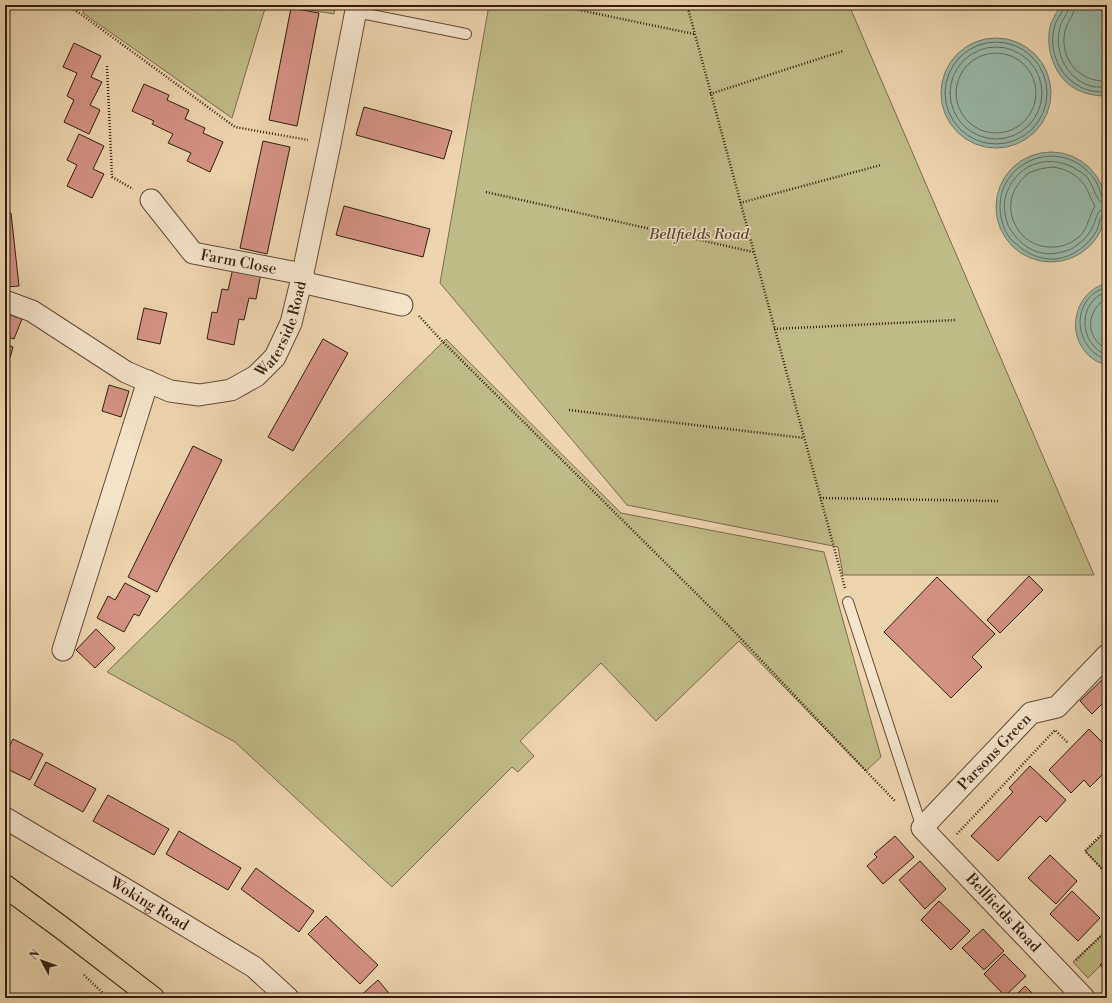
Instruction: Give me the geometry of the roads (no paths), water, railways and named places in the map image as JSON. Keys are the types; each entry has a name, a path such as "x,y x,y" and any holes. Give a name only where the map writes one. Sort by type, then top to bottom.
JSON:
{"main road":[{"path":"5,886 153,998"}],"street":[{"name":"Waterside Road","path":"5,302 32,311 126,372 170,391 199,395 230,390 256,376 275,357 292,323 357,9"},
{"name":"Farm Close","path":"151,200 193,253 302,278 402,305"},
{"path":"63,650 148,381"},
{"name":"Parsons Green","path":"922,828 1031,713 1057,707 1107,655"},
{"name":"Woking Road","path":"5,818 254,967 288,998"},
{"name":"Bellfields Road","path":"922,828 1084,998"}],"lane":[{"path":"357,9 466,34"},
{"path":"848,602 922,828"}],"water":[{"path":"1062,5 1107,5 1107,96 1090,94 1074,88 1061,76 1052,60 1049,32 1051,23"},
{"path":"996,38 1017,42 1027,47 1035,54 1042,62 1047,72 1051,93 1047,114 1042,124 1035,132 1027,139 1017,144 996,148 975,144 965,139 957,132 950,124 945,114 941,93 945,72 950,62 957,54 965,47 975,42"},
{"path":"1051,152 1072,156 1082,161 1090,168 1097,176 1102,186 1106,207 1102,228 1097,238 1090,246 1082,253 1072,258 1051,262 1030,258 1020,253 1012,246 1005,238 1000,228 996,207 1000,186 1005,176 1012,168 1020,161 1030,156"},
{"path":"1107,283 1107,365 1098,362 1087,354 1080,343 1076,332 1076,320 1079,308 1085,297 1095,289"}]}
